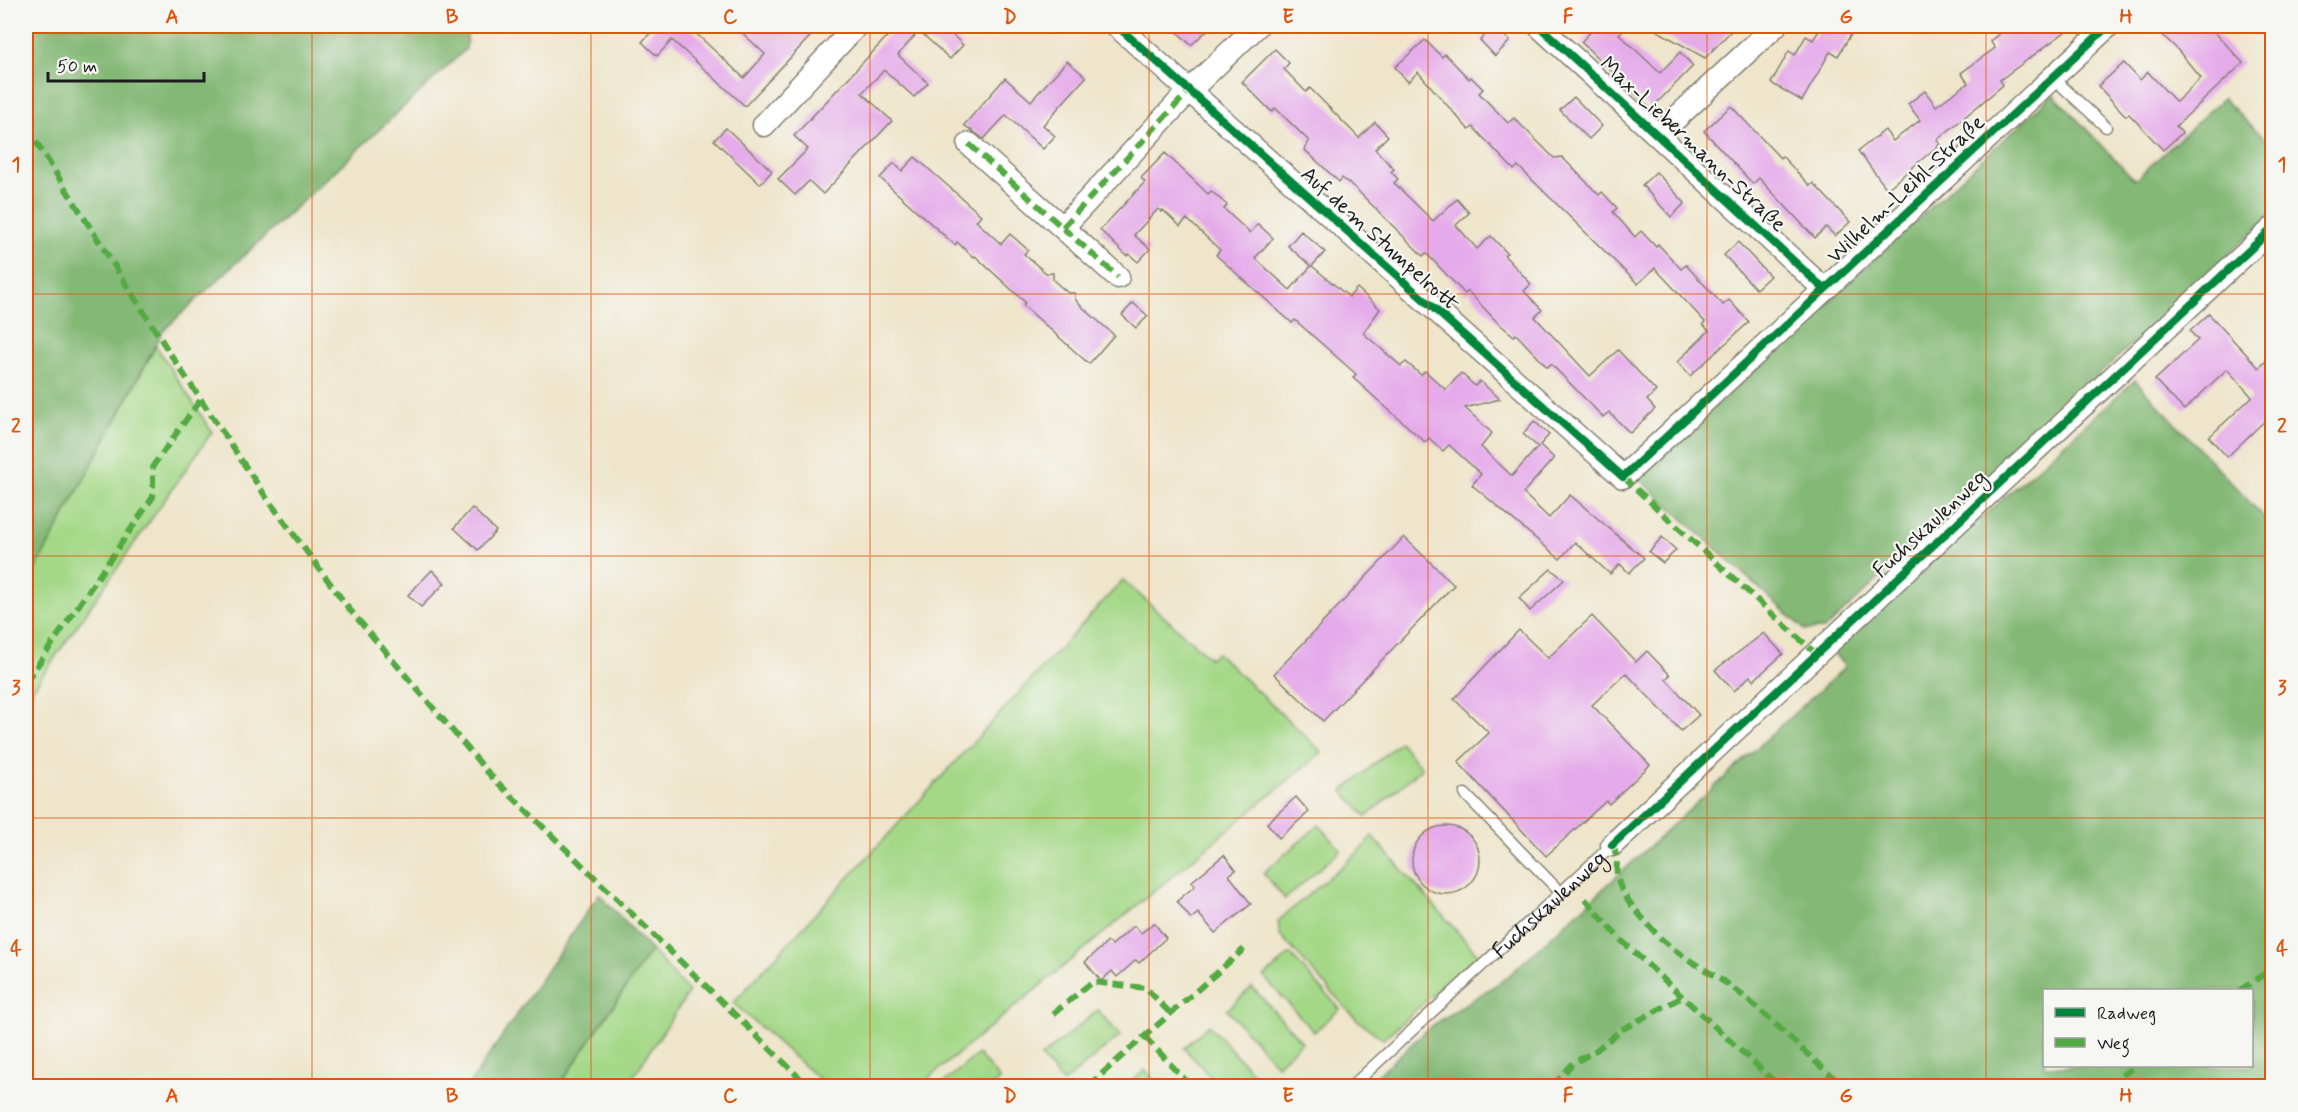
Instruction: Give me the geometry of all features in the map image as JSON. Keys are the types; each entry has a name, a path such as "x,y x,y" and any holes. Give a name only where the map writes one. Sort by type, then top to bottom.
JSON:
{"street":[{"path":"764,125 856,26"},
{"name":"Auf dem Stumpelrott","path":"1117,26 1623,477"},
{"path":"1063,227 1189,91 1257,26"},
{"path":"1658,135 1775,26"},
{"name":"Wilhelm-Leibl-Straße","path":"1623,477 2108,26"},
{"name":"Max-Liebermann-Straße","path":"1549,28 1658,135 1824,288"},
{"path":"969,144 1118,277"},
{"name":"Fuchskaulenweg","path":"1612,845 2272,230"}],"lane":[{"path":"2052,77 2106,127"},
{"path":"1465,794 1561,893"},
{"name":"Fuchskaulenweg","path":"1352,1086 1612,845"}],"green space":[{"path":"26,26 468,26 466,49 163,331 26,587"},
{"path":"2053,94 2135,180 2223,98 2272,146 2272,214 1825,629 1805,630 1636,476 1651,465"},
{"path":"156,346 212,432 26,699 26,587"},
{"path":"2135,380 2272,526 2272,1086 1366,1086 1430,1027 1505,979 1845,667 1833,652"},
{"path":"1123,580 1210,658 1217,653 1322,752 919,1086 827,1086 733,1003"},
{"path":"1400,742 1422,768 1366,817 1343,791"},
{"path":"1319,825 1341,850 1285,899 1263,873"},
{"path":"1372,836 1478,955 1383,1039 1356,1019 1280,935 1278,921 1363,848"},
{"path":"599,894 651,950 559,1086 468,1086"},
{"path":"651,950 689,992 627,1086 559,1086"},
{"path":"1290,954 1340,1009 1314,1032 1264,977"},
{"path":"1252,987 1302,1042 1277,1065 1227,1010"},
{"path":"1098,1010 1120,1036 1063,1083 1041,1057"},
{"path":"1209,1025 1259,1080 1252,1086 1219,1086 1184,1048"},
{"path":"978,1054 1000,1080 993,1086 940,1086"},
{"path":"1145,1070 1160,1086 1126,1086"}],"building":[{"path":"657,26 688,26 744,78 765,54 735,26 820,26 745,106 672,40 657,56 642,42"},
{"path":"897,26 943,26 963,45 950,59 919,31 898,55 928,83 914,97 884,70 862,93 892,121 823,194 809,181 795,195 778,179 808,149 794,136"},
{"path":"1171,26 1212,26 1191,45"},
{"path":"1495,26 1510,41 1495,56 1480,40"},
{"path":"1596,26 1628,26 1619,34 1660,73 1680,52 1693,66 1651,109 1581,42"},
{"path":"1649,26 1736,26 1705,58"},
{"path":"1822,26 1844,26 1853,31 1838,56 1830,52 1802,101 1771,83 1789,51 1795,55 1806,36 1813,40"},
{"path":"2009,26 2073,26 2000,80 2003,85 1937,140 1940,144 1887,189 1858,151 1885,130 1893,141 1920,120 1908,104 1925,91 1936,106 1968,83 1961,73 1995,48 1990,41"},
{"path":"2153,26 2209,26 2243,63 2176,126 2182,133 2163,150 2098,86 2124,63 2140,80 2148,72 2176,102 2201,78 2176,48"},
{"path":"1425,40 1442,57 1445,54 1469,79 1471,77 1483,89 1479,93 1508,123 1514,118 1554,158 1562,157 1599,195 1602,192 1617,208 1613,212 1635,237 1641,231 1656,247 1658,244 1681,269 1686,265 1723,305 1729,300 1749,322 1690,376 1677,362 1709,331 1703,324 1705,322 1655,268 1638,284 1518,166 1514,170 1473,127 1469,130 1418,72 1408,82 1395,67"},
{"path":"1275,49 1289,63 1284,69 1306,92 1310,88 1359,138 1375,122 1388,136 1375,149 1394,169 1391,172 1398,179 1394,183 1433,221 1457,199 1469,213 1456,225 1477,249 1491,236 1507,253 1504,255 1531,284 1524,291 1542,310 1535,317 1590,376 1618,350 1656,391 1647,400 1655,409 1630,433 1609,412 1603,417 1551,364 1547,367 1516,334 1514,336 1497,322 1468,291 1465,294 1426,253 1423,256 1355,188 1342,178 1339,182 1305,150 1309,141 1275,108 1272,112 1242,82"},
{"path":"1067,61 1086,77 1043,125 1055,136 1043,149 1006,115 984,139 964,125 1005,78 1031,101"},
{"path":"1574,97 1602,126 1589,139 1560,110"},
{"path":"1731,106 1780,158 1782,156 1810,186 1813,183 1850,222 1835,236 1826,227 1815,238 1759,178 1753,184 1704,131"},
{"path":"726,128 772,171 760,184 714,140"},
{"path":"1165,153 1208,194 1211,191 1227,205 1224,209 1250,233 1258,224 1273,238 1255,258 1290,290 1311,266 1288,246 1301,231 1325,252 1312,266 1349,297 1357,288 1380,309 1363,333 1401,366 1406,362 1421,375 1425,371 1446,390 1461,373 1475,386 1480,381 1500,399 1465,408 1492,433 1481,447 1512,476 1538,447 1523,434 1534,421 1549,435 1540,445 1554,458 1523,493 1549,518 1570,495 1644,558 1629,573 1620,564 1610,574 1575,542 1560,559 1472,485 1481,474 1449,445 1443,451 1429,438 1425,442 1353,378 1356,374 1295,320 1292,323 1216,255 1220,250 1187,219 1180,226 1163,210 1162,212 1158,209 1134,235 1150,249 1138,262 1129,254 1127,256 1100,230 1145,182 1141,178"},
{"path":"915,157 981,215 976,221 1001,244 1010,234 1028,250 1024,254 1046,273 1053,273 1053,280 1068,293 1075,293 1075,299 1079,304 1114,335 1089,364 1023,305 1025,302 975,256 973,257 957,242 955,245 880,178 894,163 902,171"},
{"path":"1656,172 1685,203 1671,217 1642,185"},
{"path":"1738,242 1770,276 1756,289 1724,255"},
{"path":"1133,303 1148,316 1136,328 1122,315"},
{"path":"2209,314 2259,368 2272,355 2272,414 2227,457 2209,437 2252,397 2227,369 2184,410 2155,380 2198,340 2190,331"},
{"path":"472,508 496,531 478,550 454,528"},
{"path":"1404,537 1454,585 1323,721 1274,674"},
{"path":"1662,537 1676,550 1663,563 1649,552"},
{"path":"1551,569 1564,580 1530,611 1519,598"},
{"path":"432,570 445,583 421,607 408,595"},
{"path":"1592,616 1636,662 1647,651 1670,675 1666,679 1699,715 1681,731 1626,673 1592,705 1650,765 1609,804 1606,801 1546,856 1458,762 1489,733 1454,699 1519,630 1548,658"},
{"path":"1764,633 1783,654 1754,680 1750,676 1734,691 1715,670"},
{"path":"1296,797 1309,812 1279,838 1267,823"},
{"path":"1446,826 1459,829 1470,836 1477,847 1480,860 1477,873 1470,884 1459,891 1446,894 1433,891 1422,884 1415,873 1412,860 1415,847 1422,836 1433,829"},
{"path":"1224,855 1236,870 1229,875 1251,904 1215,933 1198,913 1191,919 1177,901 1195,886 1191,882"},
{"path":"1154,923 1166,938 1139,963 1136,960 1117,977 1112,971 1101,981 1085,962 1108,942 1112,945 1134,926 1141,933"}],"marked path":[{"path":"1063,227 1189,91"},
{"path":"26,126 171,355 266,497 350,610 491,776 808,1086"},
{"path":"969,144 1118,277"},
{"path":"26,682 153,497 153,466 201,399"},
{"path":"1623,477 1815,653"},
{"path":"1612,845 1617,859 1618,880 1623,893 1661,939 1681,955 1737,991 1843,1086"},
{"path":"1585,899 1621,940 1779,1086"},
{"path":"1088,1086 1244,949"},
{"path":"2242,989 2272,969"},
{"path":"1053,1014 1092,982 1146,988 1171,1014"},
{"path":"1553,1086 1572,1064 1595,1051 1621,1030 1684,996"},
{"path":"1145,1037 1191,1086"},
{"path":"2107,1086 2134,1067"}],"cycle path":[{"path":"1117,26 1623,477 2108,26"},
{"path":"1539,26 1823,288"},
{"path":"1612,845 2272,229"}]}
